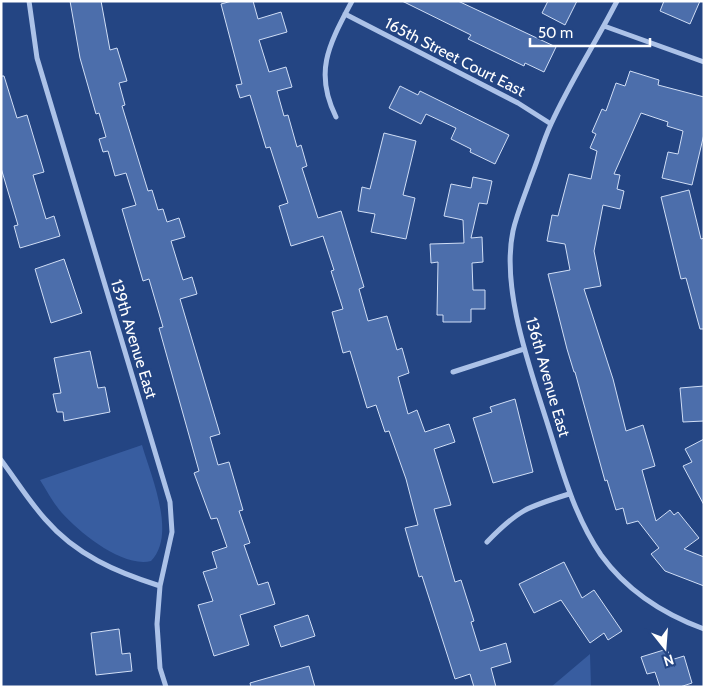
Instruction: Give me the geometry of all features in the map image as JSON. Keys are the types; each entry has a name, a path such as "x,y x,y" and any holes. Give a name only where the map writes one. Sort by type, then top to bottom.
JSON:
{"street":[{"name":"139th Avenue East","path":"29,1 37,58 170,502 172,532 160,586 157,645 166,687"},
{"path":"336,117 329,102 324,80 326,56 352,1"},
{"name":"136th Avenue East","path":"617,1 551,124 513,233 510,260 512,287 524,349 569,494 586,530 620,578 659,609 704,629"},
{"name":"165th Street Court East","path":"345,14 518,102 551,124"},
{"path":"604,26 704,62"},
{"path":"453,372 524,349"},
{"path":"1,460 45,519 77,548 122,574 160,586"},
{"path":"487,542 510,518 528,506 569,494"}],"shaded area":[{"path":"142,445 160,505 162,536 158,550 151,561 140,562 115,554 80,530 59,509 40,480"},
{"path":"590,654 591,687 551,687"}],"building":[{"path":"70,1 101,1 110,50 117,48 127,81 119,83 125,105 122,106 148,191 152,190 158,210 163,209 167,222 179,218 185,237 171,241 183,280 192,277 197,294 180,299 220,434 210,437 218,465 229,462 243,510 239,511 250,543 244,545 258,585 268,582 275,604 240,615 249,645 214,656 198,605 213,601 203,572 217,568 212,552 227,547 217,518 211,519 194,473 199,471 159,328 163,327 149,279 143,281 122,209 136,205 126,173 115,176 108,151 103,152 99,139 106,137 99,113 96,114 80,58"},
{"path":"232,1 253,1 258,19 281,12 287,32 259,40 269,72 286,67 292,87 277,91 284,116 288,115 297,147 301,145 307,166 302,168 318,218 341,211 364,287 359,289 368,321 387,316 397,350 402,348 409,373 398,377 408,414 417,410 425,432 449,424 455,442 434,449 451,505 434,509 455,582 461,580 474,621 471,622 480,651 506,643 511,662 491,668 496,687 474,687 470,674 455,679 422,576 419,577 405,528 418,525 406,479 389,431 385,432 376,405 367,408 350,351 343,353 332,312 343,309 331,271 334,270 323,236 291,246 279,206 288,203 270,147 266,148 250,95 240,98 236,85 242,84 221,4"},
{"path":"402,1 458,1 556,47 544,72 525,63 524,66 468,39 471,35"},
{"path":"548,1 577,1 565,25 542,13"},
{"path":"664,1 700,1 690,24 660,11"},
{"path":"630,71 659,80 658,85 704,97 704,134 692,185 662,178 668,152 678,154 683,131 667,126 668,122 641,113 614,174 620,175 617,189 624,191 620,209 603,205 594,251 601,286 584,289 613,379 626,431 643,425 655,466 642,470 656,521 670,510 674,515 678,512 699,538 684,549 704,557 704,586 665,571 651,554 659,548 638,521 627,524 623,508 616,510 607,480 605,481 567,349 548,274 570,270 565,244 547,241 552,215 558,216 569,174 591,179 597,151 590,148 596,134 592,132 602,109 606,111 616,83 625,86"},
{"path":"1,76 4,76 17,118 27,115 44,172 33,175 46,219 54,216 60,236 20,248 14,226 18,225 1,168"},
{"path":"400,86 418,95 420,91 509,135 495,164 470,152 471,149 451,139 456,128 426,114 421,124 389,108"},
{"path":"384,133 416,141 403,195 415,198 406,239 371,232 375,214 358,211 362,187 370,189"},
{"path":"473,177 492,181 487,204 479,203 471,238 482,237 483,262 472,263 473,290 485,290 485,309 471,309 471,322 443,322 443,315 437,315 438,262 431,263 430,244 464,243 463,220 444,216 451,184 471,188"},
{"path":"689,190 701,239 704,238 704,329 700,329 686,278 681,279 661,197"},
{"path":"64,259 82,313 51,323 35,269"},
{"path":"90,351 98,388 105,387 110,412 64,421 63,412 57,412 53,394 61,393 54,358"},
{"path":"704,386 704,421 683,422 680,388"},
{"path":"515,399 533,472 493,483 473,418 492,412 490,407"},
{"path":"704,439 704,505 683,466 692,462 685,449"},
{"path":"564,562 582,598 594,590 622,631 608,640 604,633 590,643 561,600 534,613 519,584"},
{"path":"308,615 315,636 281,647 274,626"},
{"path":"119,629 122,654 130,653 132,671 96,675 91,633"},
{"path":"667,649 671,660 684,656 692,683 680,687 660,687 655,672 647,674 641,657"},
{"path":"309,666 315,687 251,687 250,683"}]}
